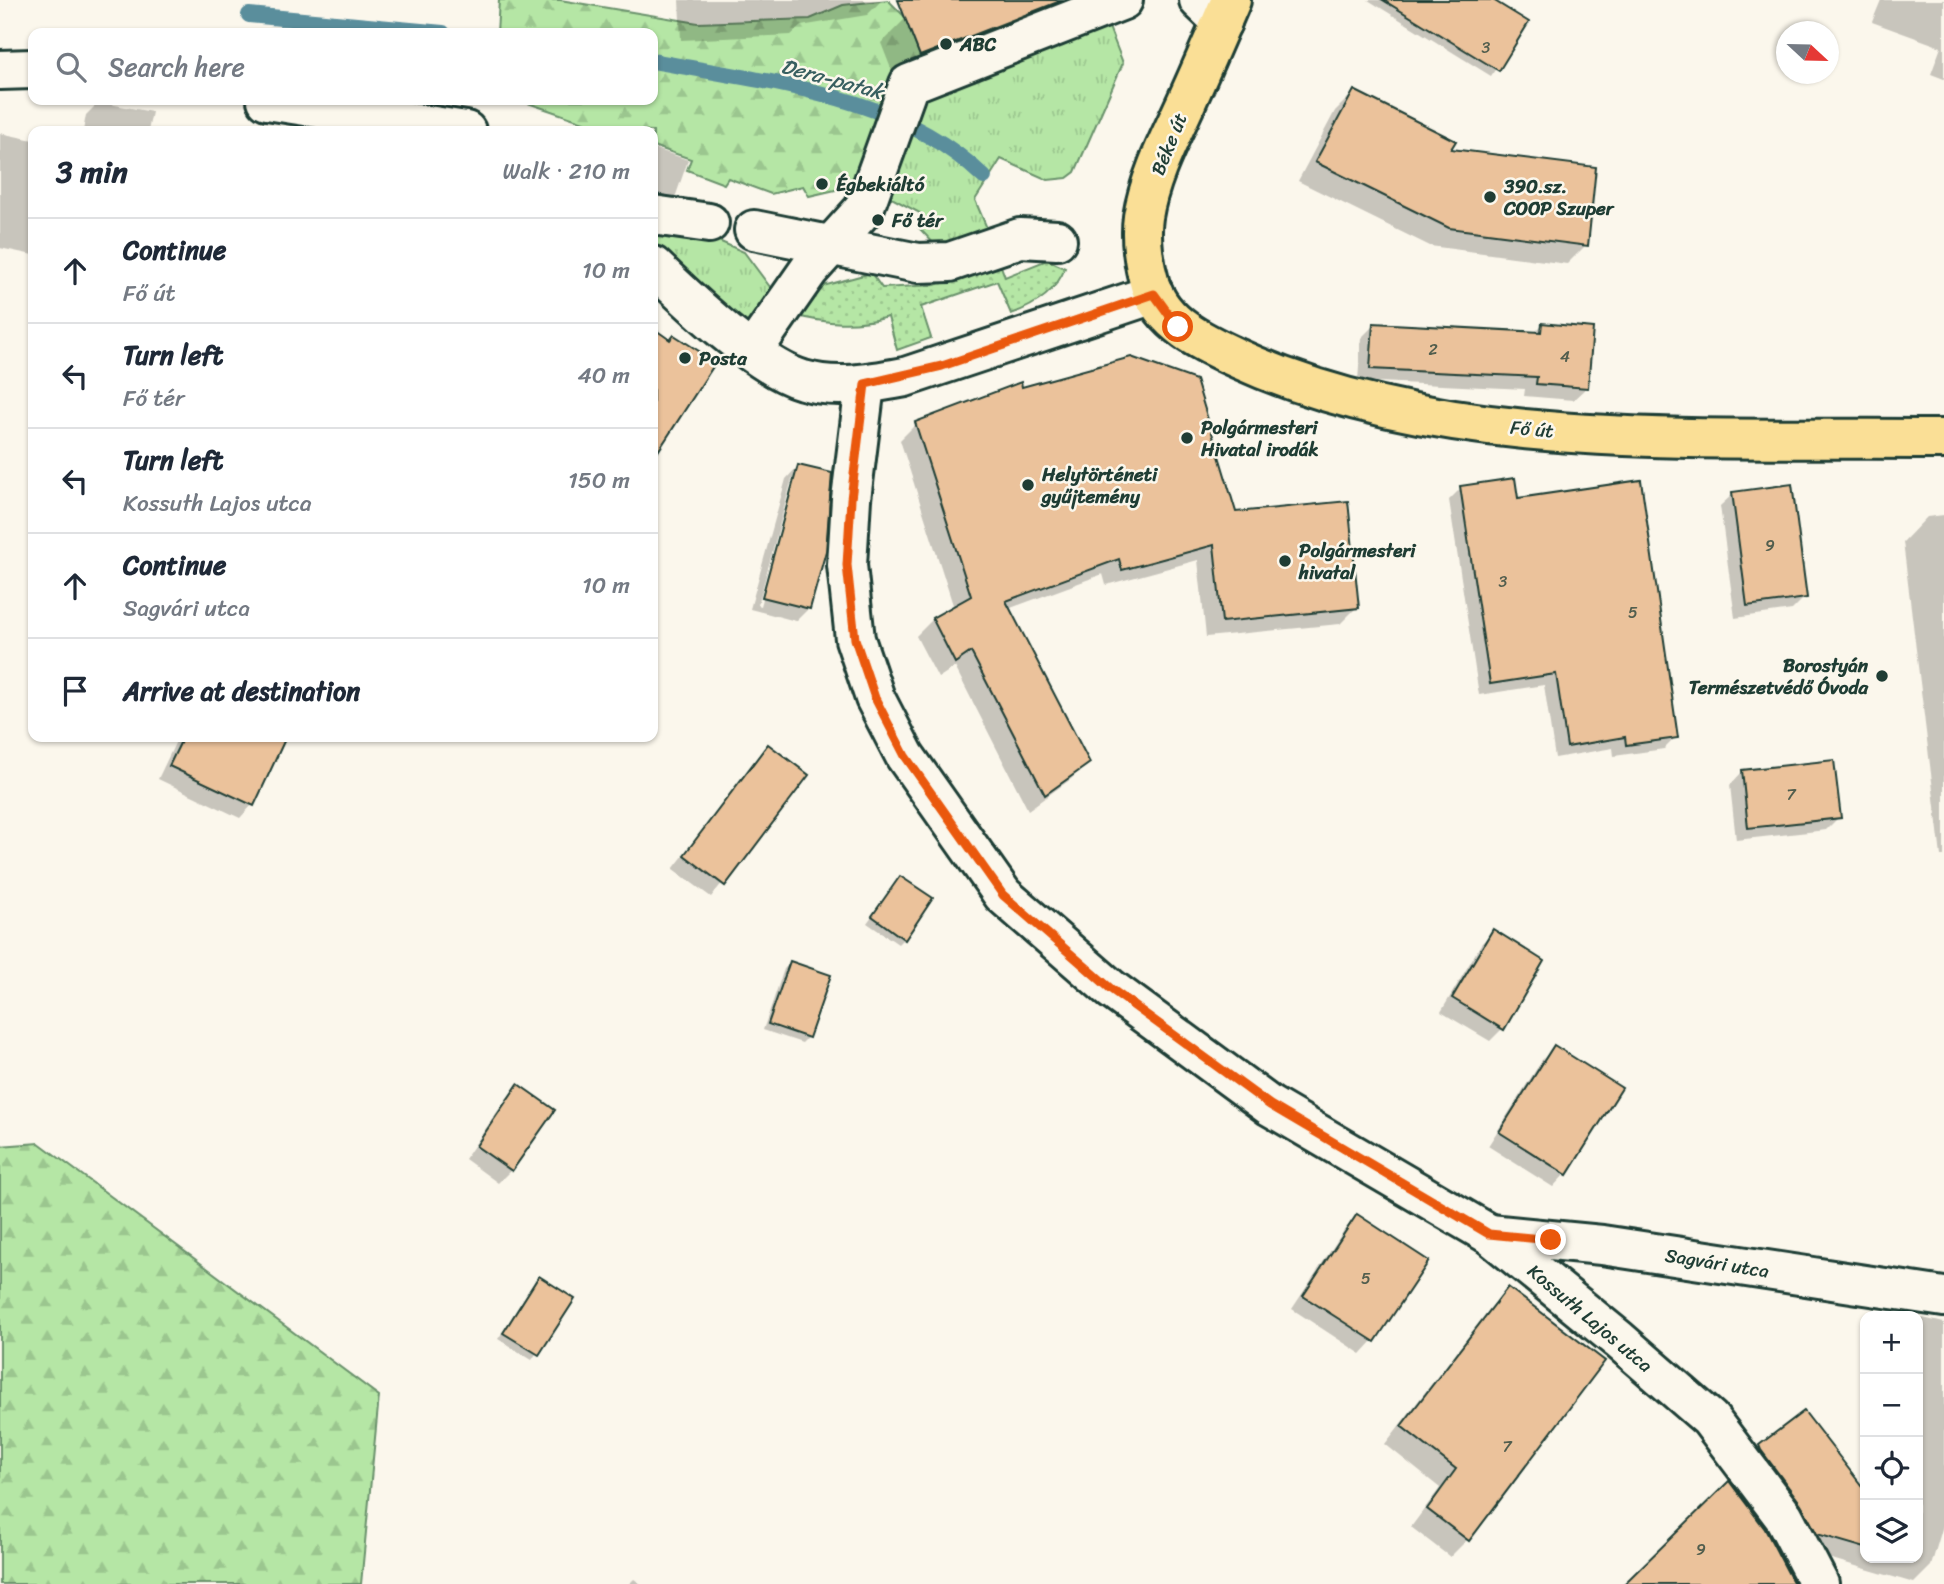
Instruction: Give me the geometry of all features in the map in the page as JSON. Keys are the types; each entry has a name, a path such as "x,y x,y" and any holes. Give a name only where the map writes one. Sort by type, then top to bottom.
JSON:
{"main road":[{"name":"Béke út","path":"1154,294 1144,261 1143,217 1164,150 1217,7"},
{"name":"Fő út","path":"1154,294 1178,327 1253,365 1330,394 1469,424 1593,435 1944,439"}],"street":[{"path":"752,352 829,244 864,209 909,84 931,73 1123,0"},
{"path":"0,70 28,69"},
{"path":"299,105 434,126"},
{"path":"658,216 709,223"},
{"path":"754,230 896,260 938,264 1020,238 1057,240"},
{"path":"658,269 766,363 803,380 865,384 929,370 1154,294"},
{"name":"Kossuth Lajos utca","path":"865,384 851,499 847,565 855,639 875,698 905,756 1003,895 1111,989 1270,1105 1489,1234 1710,1419 1784,1517 1819,1584"},
{"name":"Sagvári utca","path":"1489,1234 1602,1245 1944,1297"}],"green space":[{"path":"499,0 560,0 698,23 810,19 843,5 888,0 905,17 923,65 862,184 809,196 803,186 771,194 728,178 724,184 687,170 691,159 658,148 658,126 595,126 534,105 658,105 658,28 497,28"},
{"path":"1105,17 1123,63 1075,172 1067,178 1048,180 1001,159 975,200 989,233 941,251 918,227 920,213 882,193 908,101"},
{"path":"658,202 705,235 744,252 773,291 750,330 658,247"},
{"path":"1047,260 1065,268 1050,291 1028,307 1011,314 997,281 921,307 931,338 897,350 888,317 841,323 793,315 808,290 871,273 882,288 935,285 999,261 1005,277"},
{"path":"39,1143 379,1396 361,1584 0,1584 0,1146"}],"building":[{"name":"ABC","path":"898,0 1063,0 920,56"},
{"path":"1383,0 1493,0 1529,22 1499,71"},
{"name":"390.sz. COOP Szuper","path":"1354,90 1456,141 1451,149 1596,167 1588,246 1449,228 1315,162"},
{"path":"1373,323 1541,332 1542,323 1593,328 1588,388 1536,384 1537,377 1370,369"},
{"path":"658,332 670,340 674,335 716,362 658,451"},
{"path":"1131,357 1196,380 1236,512 1348,501 1359,608 1222,622 1214,545 1122,570 1119,559 1006,601 1090,763 1045,795 971,652 955,663 932,618 971,596 915,422 1021,382 1022,387"},
{"path":"798,465 832,473 826,551 810,609 762,597"},
{"path":"1515,478 1518,498 1641,480 1678,738 1626,745 1625,737 1567,747 1556,674 1490,684 1460,486"},
{"path":"1792,484 1807,598 1747,606 1732,492"},
{"path":"181,742 284,742 254,806 169,766"},
{"path":"768,744 809,775 725,886 684,855"},
{"path":"1834,760 1841,818 1748,828 1742,770"},
{"path":"900,876 933,898 905,940 872,916"},
{"path":"1493,929 1544,961 1504,1030 1452,998"},
{"path":"790,961 831,975 809,1038 768,1024"},
{"path":"1554,1045 1622,1088 1567,1175 1499,1132"},
{"path":"518,1084 555,1110 512,1171 476,1146"},
{"path":"1357,1214 1429,1261 1375,1342 1303,1296"},
{"path":"539,1276 575,1299 539,1355 503,1333"},
{"path":"1508,1287 1605,1361 1469,1541 1427,1509 1456,1469 1401,1426"},
{"path":"1804,1411 1860,1484 1860,1547 1817,1534 1801,1504 1759,1445"},
{"path":"1729,1481 1765,1529 1794,1584 1624,1584"}],"waterway":[{"name":"Dera-patak","path":"249,15 389,28"},
{"name":"Dera-patak","path":"658,62 785,85 871,109 911,126 949,149 984,177"}],"place":[{"name":"ABC","path":"946,44"},
{"name":"Égbekiáltó","path":"822,184"},
{"name":"390.sz. COOP Szuper","path":"1490,197"},
{"name":"Fő tér","path":"878,220"},
{"name":"Posta","path":"685,358"},
{"name":"Polgármesteri Hivatal irodák","path":"1187,438"},
{"name":"Helytörténeti gyűjtemény","path":"1028,485"},
{"name":"Polgármesteri hivatal","path":"1285,561"},
{"name":"Borostyán Természetvédő Óvoda","path":"1882,676"}],"route":[{"path":"1178,327 1154,294 942,366 905,377 865,384 851,499 847,565 855,639 875,698 905,756 1003,895 1111,989 1270,1105 1489,1234 1551,1240"}]}
